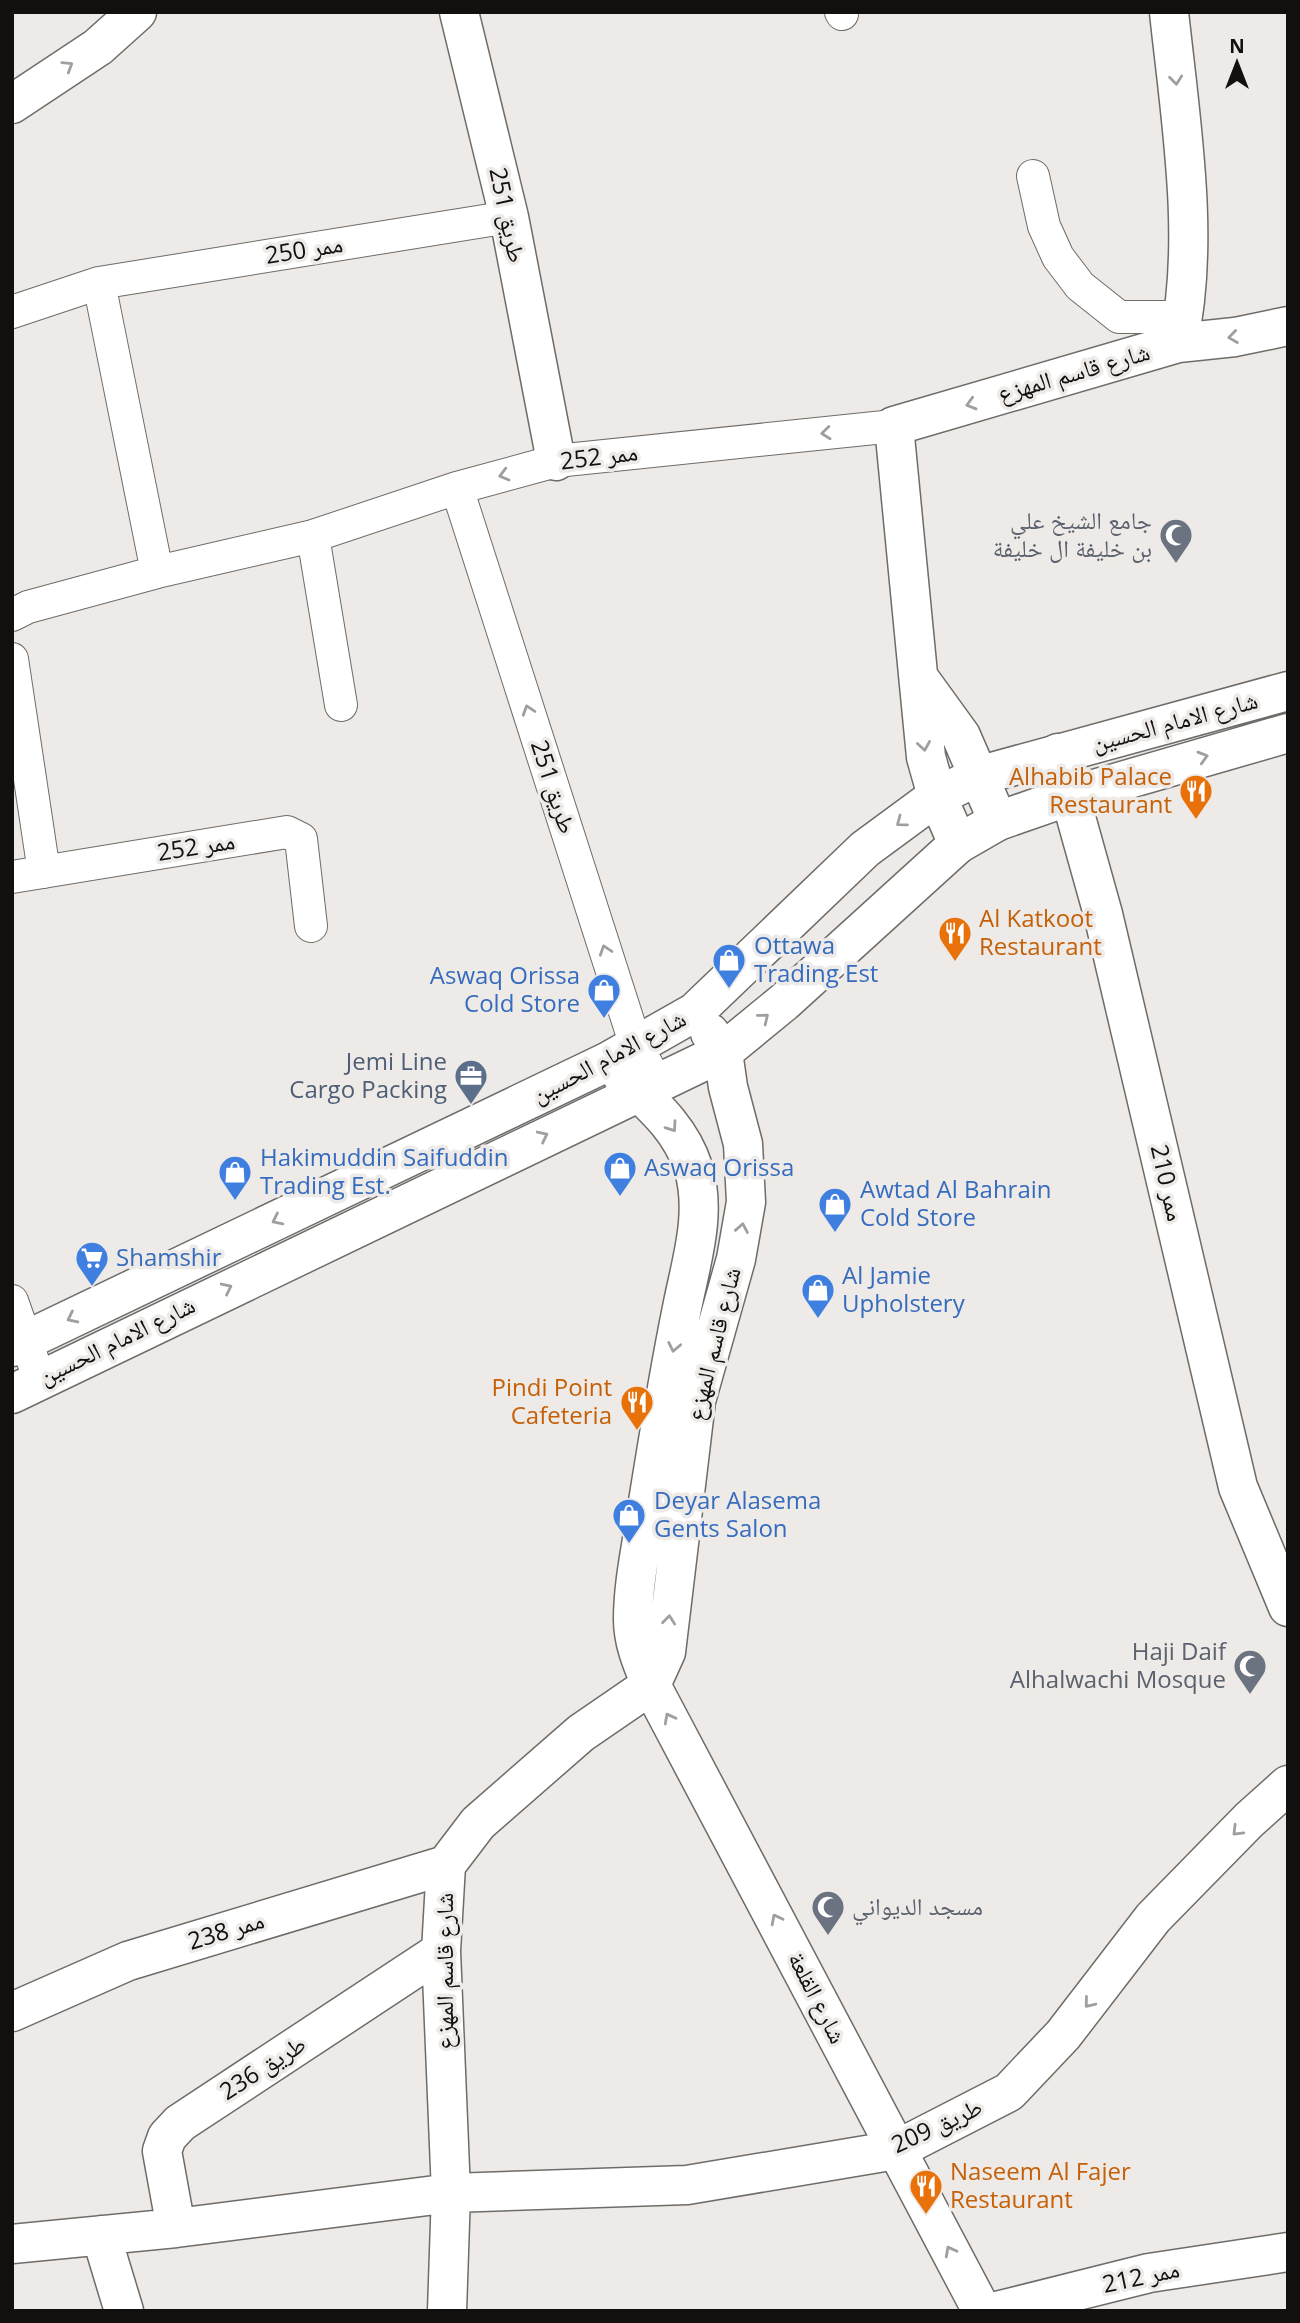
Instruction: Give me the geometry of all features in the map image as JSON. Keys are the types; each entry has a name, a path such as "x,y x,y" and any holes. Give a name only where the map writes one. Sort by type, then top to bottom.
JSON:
{"street":[{"path":"12,104 97,47 137,12"},
{"name":"طريق 251","path":"459,12 509,217 556,461"},
{"path":"1169,12 1186,189 1181,330"},
{"name":"شارع قاسم المهزع","path":"894,426 1181,330 1235,337 1288,326"},
{"path":"894,426 923,744 937,796 958,844"},
{"path":"919,678 961,736 981,775 998,821"},
{"name":"شارع الامام الحسين","path":"18,1345 622,1054 695,1012 866,849 937,796 981,775 1288,691"},
{"name":"شارع الامام الحسين","path":"26,1386 647,1086 723,1052 784,1002 958,844 998,821 1070,796 1288,733"},
{"name":"ممر 210","path":"1058,754 1137,1053 1238,1487 1288,1607"},
{"name":"شارع قاسم المهزع","path":"447,2311 451,2193 441,1951 446,1865 488,1814 581,1732 652,1685 666,1652 696,1401 736,1259 745,1211 743,1144 728,1087 723,1052 695,1012"},
{"name":"شارع قاسم المهزع","path":"622,1054 647,1086 681,1140 693,1168 699,1198 698,1228 666,1387 635,1595 636,1649 652,1685"},
{"name":"شارع القلعة","path":"652,1685 982,2311"},
{"name":"طريق 209","path":"451,2193 687,2186 896,2150 1009,2092 1063,2035 1153,1918 1249,1820 1288,1785"},
{"name":"ممر 238","path":"12,2012 128,1961 446,1865"},
{"name":"طريق 236","path":"176,2228 162,2151 167,2137 180,2123 441,1951"},
{"path":"12,2244 176,2228 451,2193"},
{"path":"101,2235 124,2311"},
{"name":"ممر 212","path":"997,2311 1149,2273 1288,2252"}],"lane":[{"path":"1033,176 1044,226 1058,257 1080,286 1119,317 1181,330"},
{"name":"ممر 250","path":"12,312 99,283 509,217"},
{"path":"99,283 157,572"},
{"name":"ممر 252","path":"12,615 28,607 157,572 313,536 457,488 556,461 894,426"},
{"name":"طريق 251","path":"457,488 622,1054"},
{"path":"313,536 341,705"},
{"path":"12,659 44,872"},
{"name":"ممر 252","path":"12,877 287,832 301,839 311,926"},
{"path":"12,1301 26,1386"}],"place":[{"name":"جامع الشيخ علي بن خليفة ال خليفة","path":"1176,565"},
{"name":"Alhabib Palace Restaurant","path":"1196,821"},
{"name":"Al Katkoot Restaurant","path":"955,963"},
{"name":"Ottawa Trading Est","path":"729,990"},
{"name":"Aswaq Orissa Cold Store","path":"604,1020"},
{"name":"Jemi Line Cargo Packing","path":"471,1106"},
{"name":"Aswaq Orissa","path":"620,1198"},
{"name":"Hakimuddin Saifuddin Trading Est.","path":"235,1202"},
{"name":"Awtad Al Bahrain Cold Store","path":"835,1234"},
{"name":"Shamshir","path":"92,1288"},
{"name":"Al Jamie Upholstery","path":"818,1320"},
{"name":"Pindi Point Cafeteria","path":"637,1432"},
{"name":"Deyar Alasema Gents Salon","path":"629,1545"},
{"name":"Haji Daif Alhalwachi Mosque","path":"1250,1696"},
{"name":"مسجد الديواني","path":"828,1937"},
{"name":"Naseem Al Fajer Restaurant","path":"926,2216"}]}
